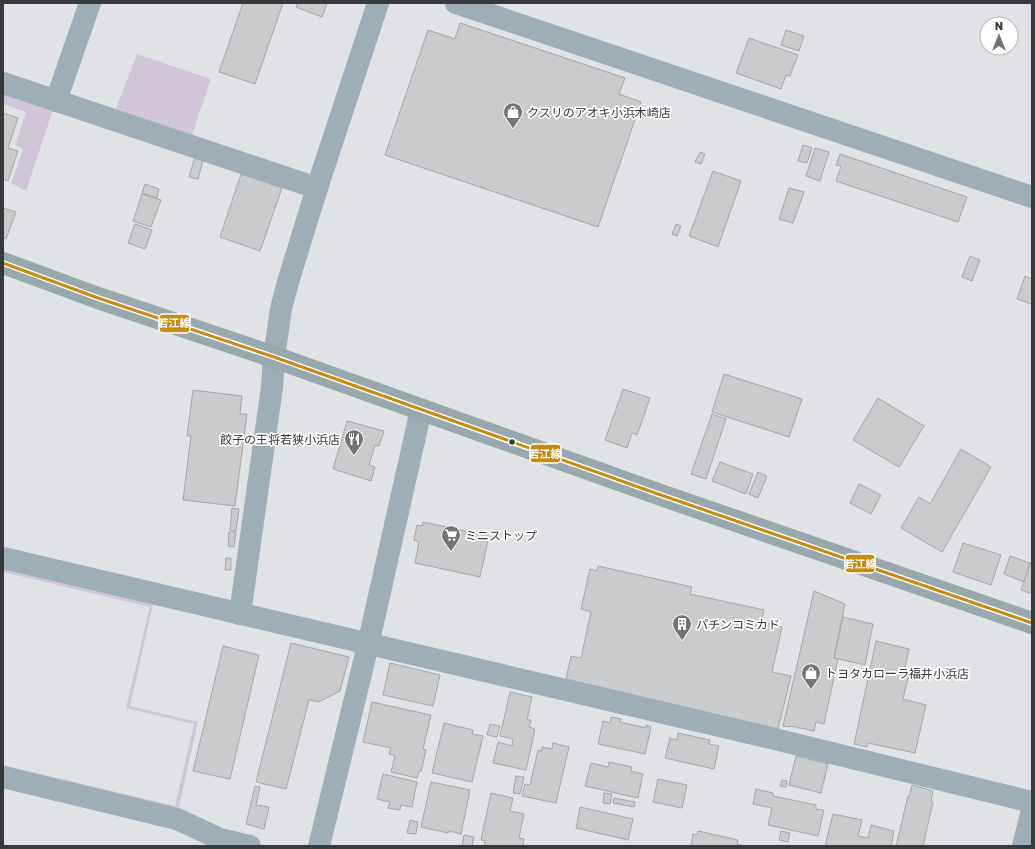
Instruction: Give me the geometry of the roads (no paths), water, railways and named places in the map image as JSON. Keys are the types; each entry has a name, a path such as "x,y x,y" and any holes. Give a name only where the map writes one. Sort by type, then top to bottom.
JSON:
{"highway":[{"path":"3,263 98,298 274,357 658,494 1032,623"}],"street":[{"path":"56,101 90,3"},
{"path":"240,614 272,388 274,357 281,309 317,188 378,3"},
{"path":"456,3 1032,198"},
{"path":"3,83 317,188"},
{"path":"319,846 368,644 421,410"},
{"path":"3,558 770,738 1032,802"},
{"path":"3,777 177,819 220,839 250,846"},
{"path":"1023,846 1032,810"}],"place":[{"name":"クスリのアオキ小浜木崎店","path":"513,129"},
{"name":"餃子の王将若狭小浜店","path":"354,456"},
{"name":"ミニストップ","path":"451,552"},
{"name":"パチンコミカド","path":"682,641"},
{"name":"トヨタカローラ福井小浜店","path":"811,690"}]}
